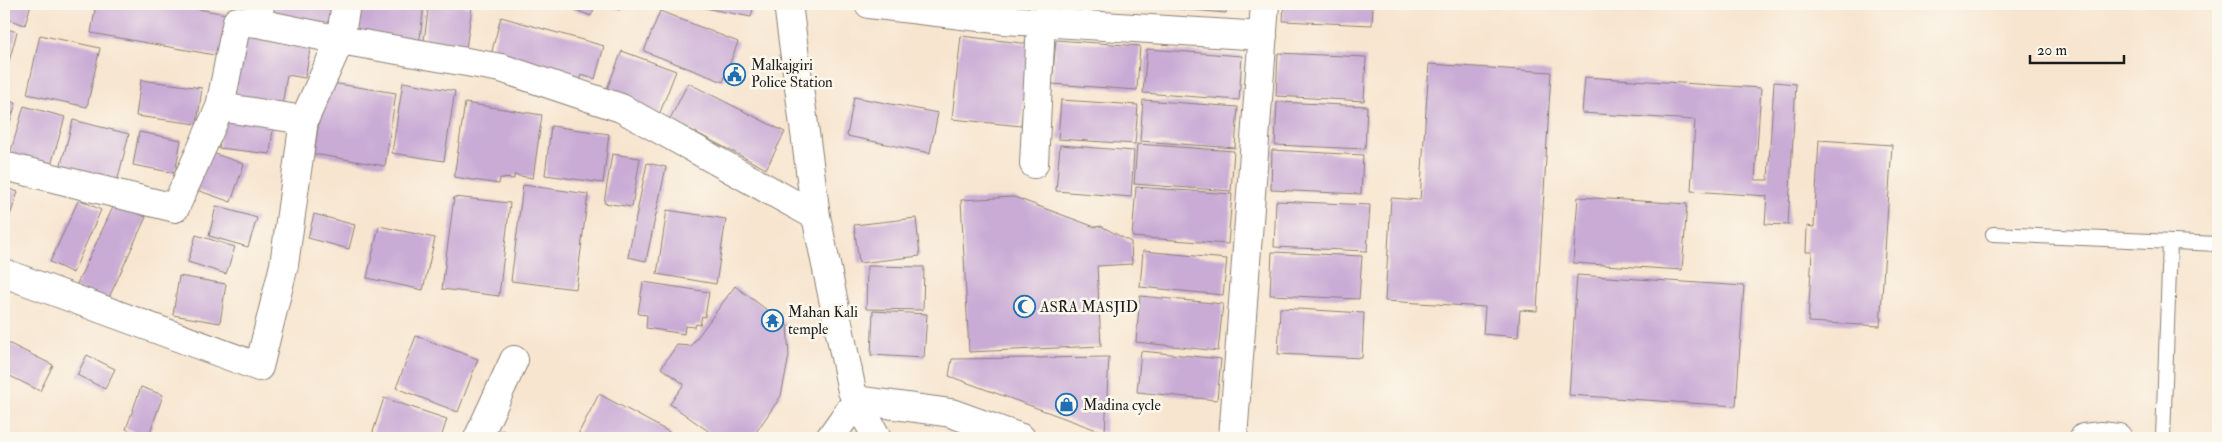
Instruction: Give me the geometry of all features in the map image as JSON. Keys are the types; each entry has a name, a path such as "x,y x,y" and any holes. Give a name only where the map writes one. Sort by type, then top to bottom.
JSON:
{"street":[{"path":"4,273 259,367 284,265 304,120 340,40 346,4"},
{"path":"788,4 816,216 852,391 877,438"},
{"path":"869,4 1005,12 1041,22 1264,36"},
{"path":"1233,438 1265,4"},
{"path":"4,166 175,208 220,107 237,21 259,14 340,40 502,68 620,108 816,216"},
{"path":"1034,164 1041,22"},
{"path":"220,107 304,120"},
{"path":"478,438 514,360"},
{"path":"830,438 857,400"},
{"path":"857,400 951,413 1021,438"},
{"path":"2084,438 2101,436 2118,438"}],"lane":[{"path":"1993,234 2218,244"},
{"path":"2163,438 2170,242"}],"building":[{"path":"4,4 31,4 25,25 4,18"},
{"path":"96,4 168,4 233,15 226,57 91,33"},
{"path":"222,4 252,4 250,10"},
{"path":"263,4 344,4 340,31 261,18"},
{"path":"349,4 424,4 419,46 345,36"},
{"path":"429,4 451,4 472,7 465,55 423,48"},
{"path":"576,4 596,4 591,16 573,9"},
{"path":"605,4 622,4 620,10"},
{"path":"685,4 754,4 751,17"},
{"path":"1020,4 1083,4 1082,12 1020,9"},
{"path":"1157,4 1227,4 1226,13 1157,7"},
{"path":"1284,4 1373,4 1372,25 1283,21"},
{"path":"660,11 738,42 723,82 644,51"},
{"path":"501,17 604,46 595,79 581,75 579,83 490,58"},
{"path":"240,25 312,38 305,78 287,75 282,106 228,97"},
{"path":"4,28 17,32 4,80"},
{"path":"40,35 100,48 87,107 27,94"},
{"path":"961,36 1030,44 1021,126 952,119"},
{"path":"1056,40 1140,46 1137,90 1052,84"},
{"path":"1147,49 1242,56 1239,100 1143,93"},
{"path":"622,51 676,71 659,115 605,94"},
{"path":"1278,53 1366,57 1364,101 1276,96"},
{"path":"1429,64 1551,72 1537,311 1520,310 1518,337 1483,334 1485,307 1385,301 1391,198 1420,200"},
{"path":"1585,77 1761,88 1755,180 1768,180 1774,82 1796,84 1788,225 1765,224 1767,196 1691,191 1695,120 1582,113"},
{"path":"141,80 202,88 197,124 136,116"},
{"path":"325,82 396,93 385,166 314,154"},
{"path":"403,82 455,91 444,161 392,153"},
{"path":"688,83 785,132 766,169 670,119"},
{"path":"854,97 938,113 930,153 847,136"},
{"path":"4,100 16,103 4,141"},
{"path":"1061,100 1138,105 1135,144 1058,139"},
{"path":"1143,100 1238,107 1235,148 1140,141"},
{"path":"1277,102 1367,106 1365,149 1275,145"},
{"path":"465,103 542,115 533,178 514,175 514,179 500,178 499,184 454,177"},
{"path":"24,106 65,117 49,172 8,161"},
{"path":"223,113 274,119 270,154 219,148"},
{"path":"73,120 129,134 116,186 59,172"},
{"path":"551,126 609,134 603,183 545,175"},
{"path":"139,132 181,140 175,173 133,165"},
{"path":"1819,140 1892,145 1880,326 1808,322 1812,252 1806,252 1807,226 1814,227"},
{"path":"1137,144 1234,151 1231,191 1134,184"},
{"path":"1060,145 1134,151 1131,197 1056,191"},
{"path":"204,150 244,164 231,202 191,188"},
{"path":"1272,150 1363,155 1361,194 1271,190"},
{"path":"612,154 640,158 632,207 604,203"},
{"path":"647,163 666,167 646,261 628,257"},
{"path":"523,185 588,194 576,289 511,281"},
{"path":"4,187 18,192 4,233"},
{"path":"1136,187 1232,194 1228,244 1132,237"},
{"path":"454,197 510,203 499,296 442,289"},
{"path":"1014,197 1095,227 1101,226 1131,242 1132,264 1097,266 1101,346 969,352 961,200"},
{"path":"1578,197 1687,204 1682,270 1573,263"},
{"path":"79,199 101,210 73,273 50,262"},
{"path":"1276,201 1370,205 1367,251 1274,247"},
{"path":"115,203 146,217 107,302 75,288"},
{"path":"216,206 257,218 248,247 209,236"},
{"path":"667,210 726,219 716,284 657,274"},
{"path":"314,214 355,225 349,249 308,238"},
{"path":"916,218 920,256 859,263 854,225"},
{"path":"379,226 435,238 423,290 367,278"},
{"path":"196,235 235,247 226,274 188,262"},
{"path":"1143,251 1227,259 1223,295 1140,287"},
{"path":"1272,252 1362,256 1359,299 1270,295"},
{"path":"867,266 924,267 923,310 866,309"},
{"path":"1577,275 1744,286 1736,406 1569,395"},
{"path":"179,276 226,284 220,323 173,315"},
{"path":"643,282 709,292 705,317 702,316 700,325 696,324 695,327 685,326 684,334 646,328 647,315 638,314"},
{"path":"735,286 787,325 789,356 781,396 752,438 718,438 670,404 684,384 661,368 677,345 691,346"},
{"path":"1140,296 1223,304 1218,351 1136,342"},
{"path":"1280,308 1364,313 1362,358 1278,354"},
{"path":"873,311 927,314 924,358 871,355"},
{"path":"416,336 478,359 458,412 396,388"},
{"path":"4,341 53,365 40,391 4,373"},
{"path":"1141,351 1221,359 1217,400 1137,392"},
{"path":"87,355 115,369 105,389 77,375"},
{"name":"Madina cycle","path":"1109,357 1105,433 949,376 952,359"},
{"path":"141,387 163,395 148,438 126,429"},
{"path":"599,394 671,433 668,438 576,438"},
{"path":"384,398 447,419 441,438 371,438"},
{"path":"502,430 514,438 497,438"}],"place":[{"name":"Malkajgiri Police Station","path":"735,74"},
{"name":"ASRA MASJID","path":"1024,307"},
{"name":"Mahan Kali temple","path":"772,321"},
{"name":"Madina cycle","path":"1067,405"}]}
